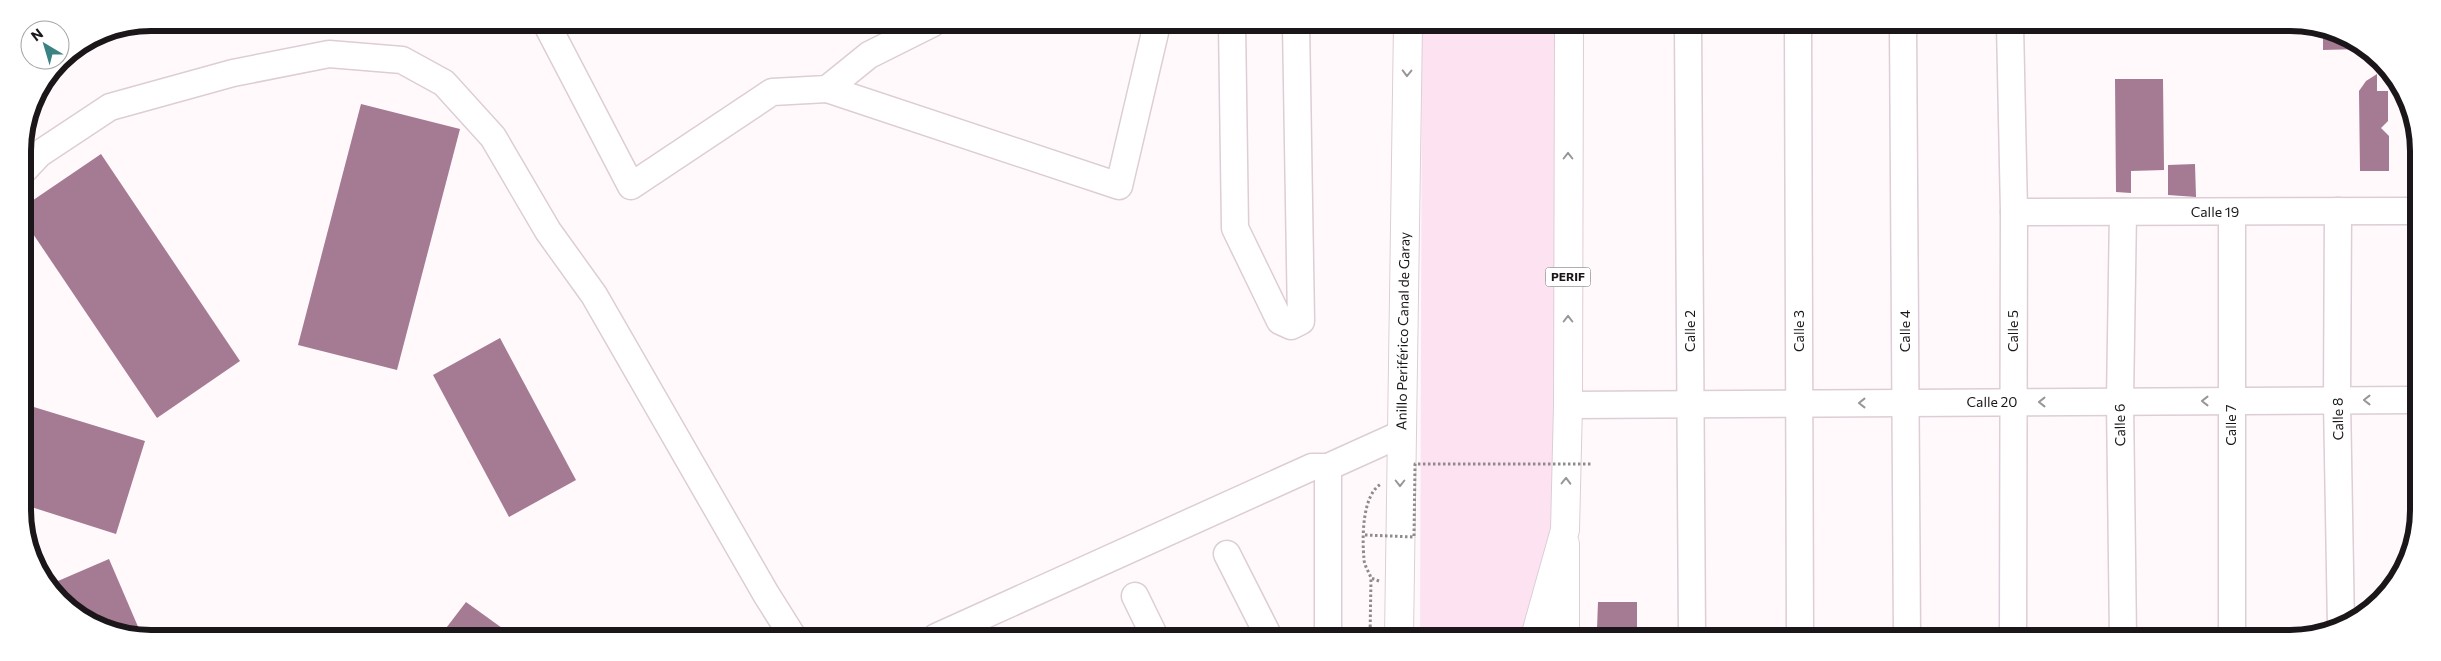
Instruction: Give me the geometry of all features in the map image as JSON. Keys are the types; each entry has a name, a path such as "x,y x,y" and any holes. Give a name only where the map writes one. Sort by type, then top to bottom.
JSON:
{"main road":[{"name":"Anillo Periférico Canal de Garay","path":"1399,629 1408,31"},
{"name":"PERIF","path":"1565,629 1568,406 1569,31"},
{"name":"PERIF","path":"1537,629 1565,530"}],"street":[{"path":"550,31 631,186 772,92 827,88 1119,186 1155,31"},
{"path":"827,88 868,55 917,31"},
{"path":"1232,31 1235,228 1280,321 1291,326 1302,321 1296,31"},
{"name":"Calle 2","path":"1688,31 1692,629"},
{"name":"Calle 3","path":"1798,31 1800,629"},
{"name":"Calle 4","path":"1903,31 1907,629"},
{"name":"Calle 5","path":"2010,31 2014,212 2012,402 2014,629"},
{"path":"32,161 39,154 110,106 234,73 329,54 402,60 444,83 493,137 548,231 594,295 786,630"},
{"name":"Calle 8","path":"2338,211 2337,400 2342,618"},
{"name":"Calle 19","path":"2014,212 2410,211"},
{"name":"Calle 6","path":"2122,212 2120,402 2123,629"},
{"name":"Calle 7","path":"2232,212 2230,401 2232,629"},
{"name":"Calle 20","path":"1568,406 2410,400"},
{"path":"952,630 1312,467 1328,467 1401,434"},
{"path":"1328,467 1328,629"},
{"path":"1227,554 1265,629"},
{"path":"1135,596 1151,630"},
{"path":"1558,629 1564,607"}],"path":[{"path":"1364,535 1414,537 1416,464 1591,464"},
{"path":"1364,561 1366,510"},
{"path":"1370,629 1371,578"}],"shaded area":[{"path":"1422,31 1563,31 1572,538 1536,629 1420,629"}],"building":[{"path":"2323,36 2353,49 2323,50"},
{"path":"2377,74 2377,91 2388,91 2388,121 2381,128 2389,136 2389,171 2360,171 2359,91 2366,81"},
{"path":"2115,79 2163,79 2164,170 2131,171 2131,193 2116,192"},
{"path":"361,104 460,129 397,370 298,345"},
{"path":"101,154 240,361 157,418 32,232 32,201"},
{"path":"2195,164 2196,197 2168,195 2168,165"},
{"path":"500,338 576,480 509,517 433,375"},
{"path":"31,406 145,441 116,534 31,507"},
{"path":"109,559 139,628 120,626 91,614 66,595 55,582"},
{"path":"466,602 504,630 445,630"},
{"path":"1598,602 1637,602 1637,629 1597,629"}]}
